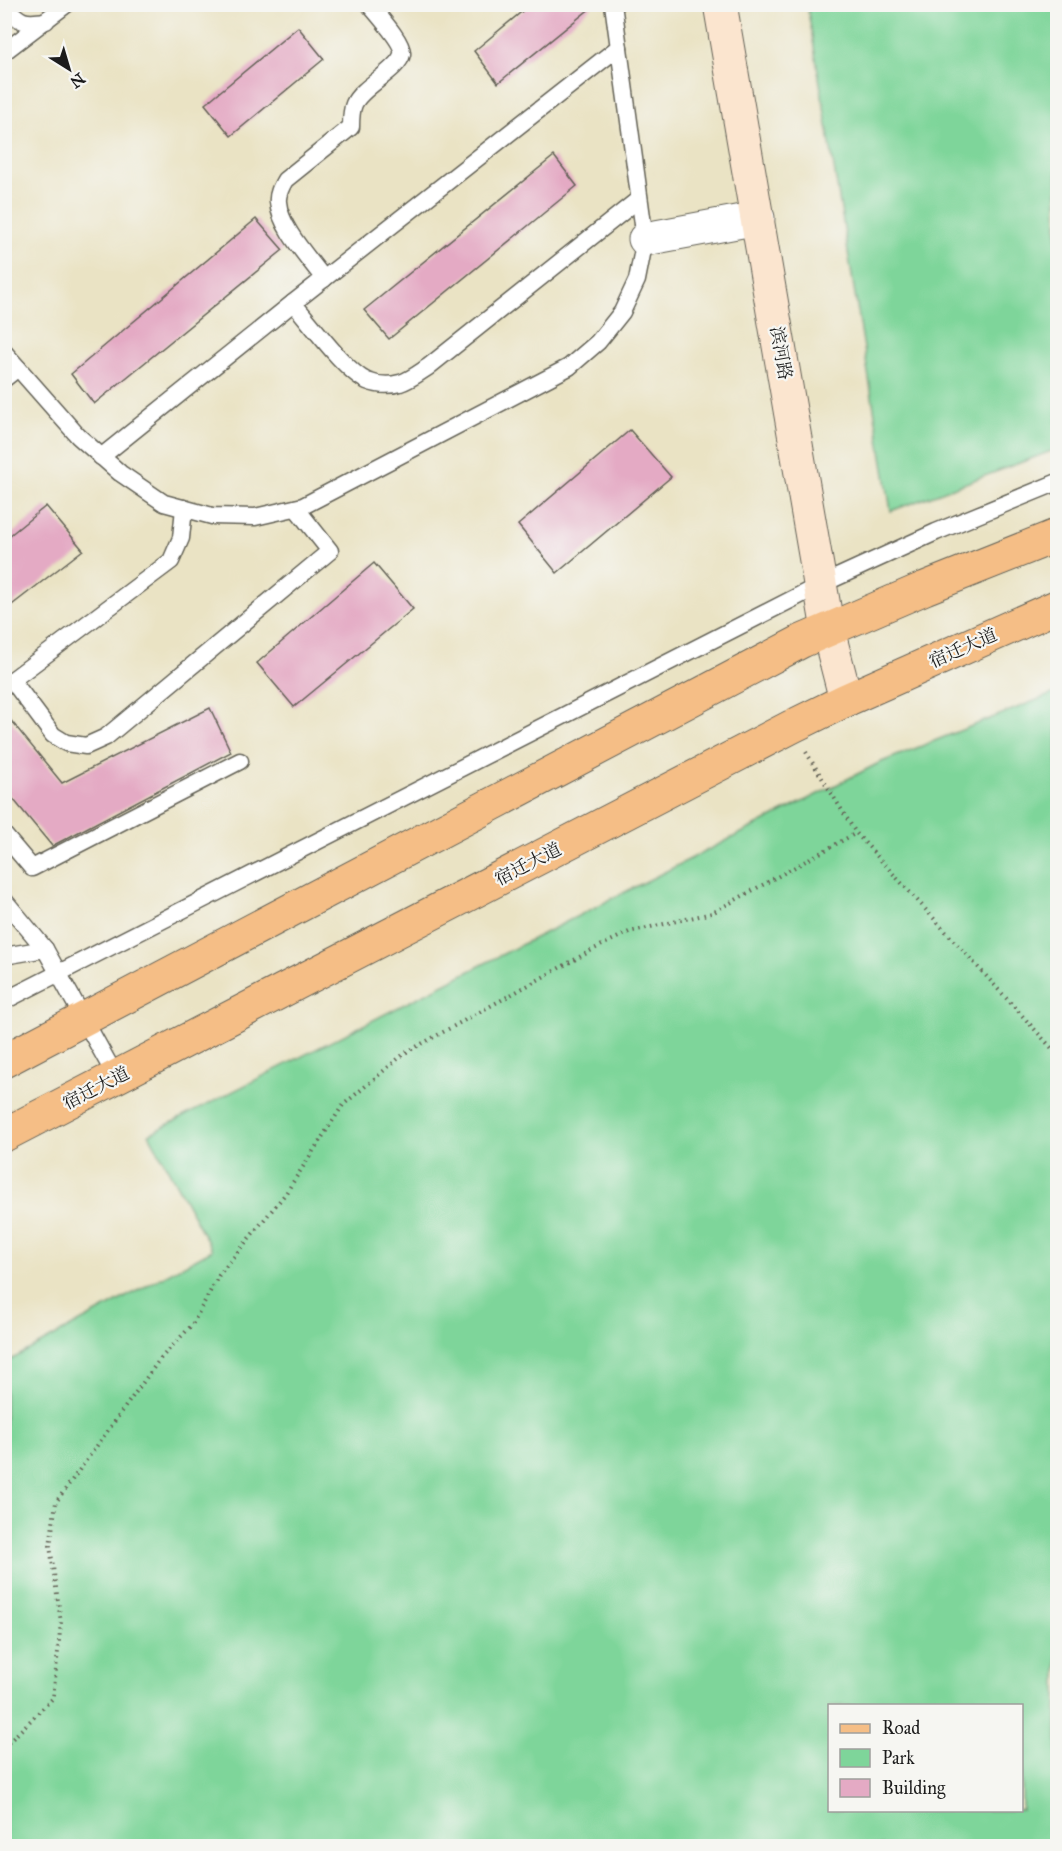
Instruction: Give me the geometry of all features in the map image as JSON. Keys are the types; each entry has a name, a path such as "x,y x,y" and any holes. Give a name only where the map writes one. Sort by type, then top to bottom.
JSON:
{"main road":[{"name":"滨河路","path":"720,4 828,630 846,700"},
{"path":"4,1061 791,647 925,588 1058,535"},
{"name":"宿迁大道","path":"4,1135 791,727 846,700 1058,606"}],"street":[{"path":"645,239 758,218"}],"lane":[{"path":"4,52 67,4"},
{"path":"324,279 287,228 278,201 280,189 285,180 351,127 354,105 359,96 397,63 402,54 393,35 369,4"},
{"path":"4,352 78,436 120,473 164,503 212,516 255,517 296,508 313,501 569,367 598,342 622,312 636,280 645,239 613,4"},
{"path":"4,6 19,20 30,23 46,21"},
{"path":"101,457 619,47"},
{"path":"293,303 348,367 367,381 382,385 398,384 428,367 639,198"},
{"path":"4,379 18,368"},
{"path":"4,1000 820,585 936,532 1058,482"},
{"path":"184,508 181,538 171,561 12,680 53,735 66,743 86,746 106,737 330,552 296,508"},
{"path":"4,835 32,868 240,761"},
{"path":"4,900 45,949 116,1077"},
{"path":"4,956 45,949"}],"path":[{"path":"791,727 856,833 1058,1055"},
{"path":"4,1747 53,1698 60,1622 50,1546 56,1502 160,1359 192,1325 219,1275 286,1193 343,1105 405,1053 594,949 629,932 712,913 856,833"}],"green space":[{"path":"807,5 1057,5 1057,449 891,511"},
{"path":"1057,692 1057,1846 5,1846 5,1363 212,1250 149,1134 879,763"}],"building":[{"path":"531,4 590,4 592,7 498,83 474,51"},
{"path":"298,27 324,59 231,136 205,104"},
{"path":"554,156 577,186 389,339 364,310"},
{"path":"256,219 283,250 94,404 71,374"},
{"path":"630,430 671,477 557,573 518,525"},
{"path":"46,506 83,550 4,611 4,540"},
{"path":"374,563 413,609 294,707 257,663"},
{"path":"210,708 231,752 52,846 4,788 4,712 62,783"}]}
